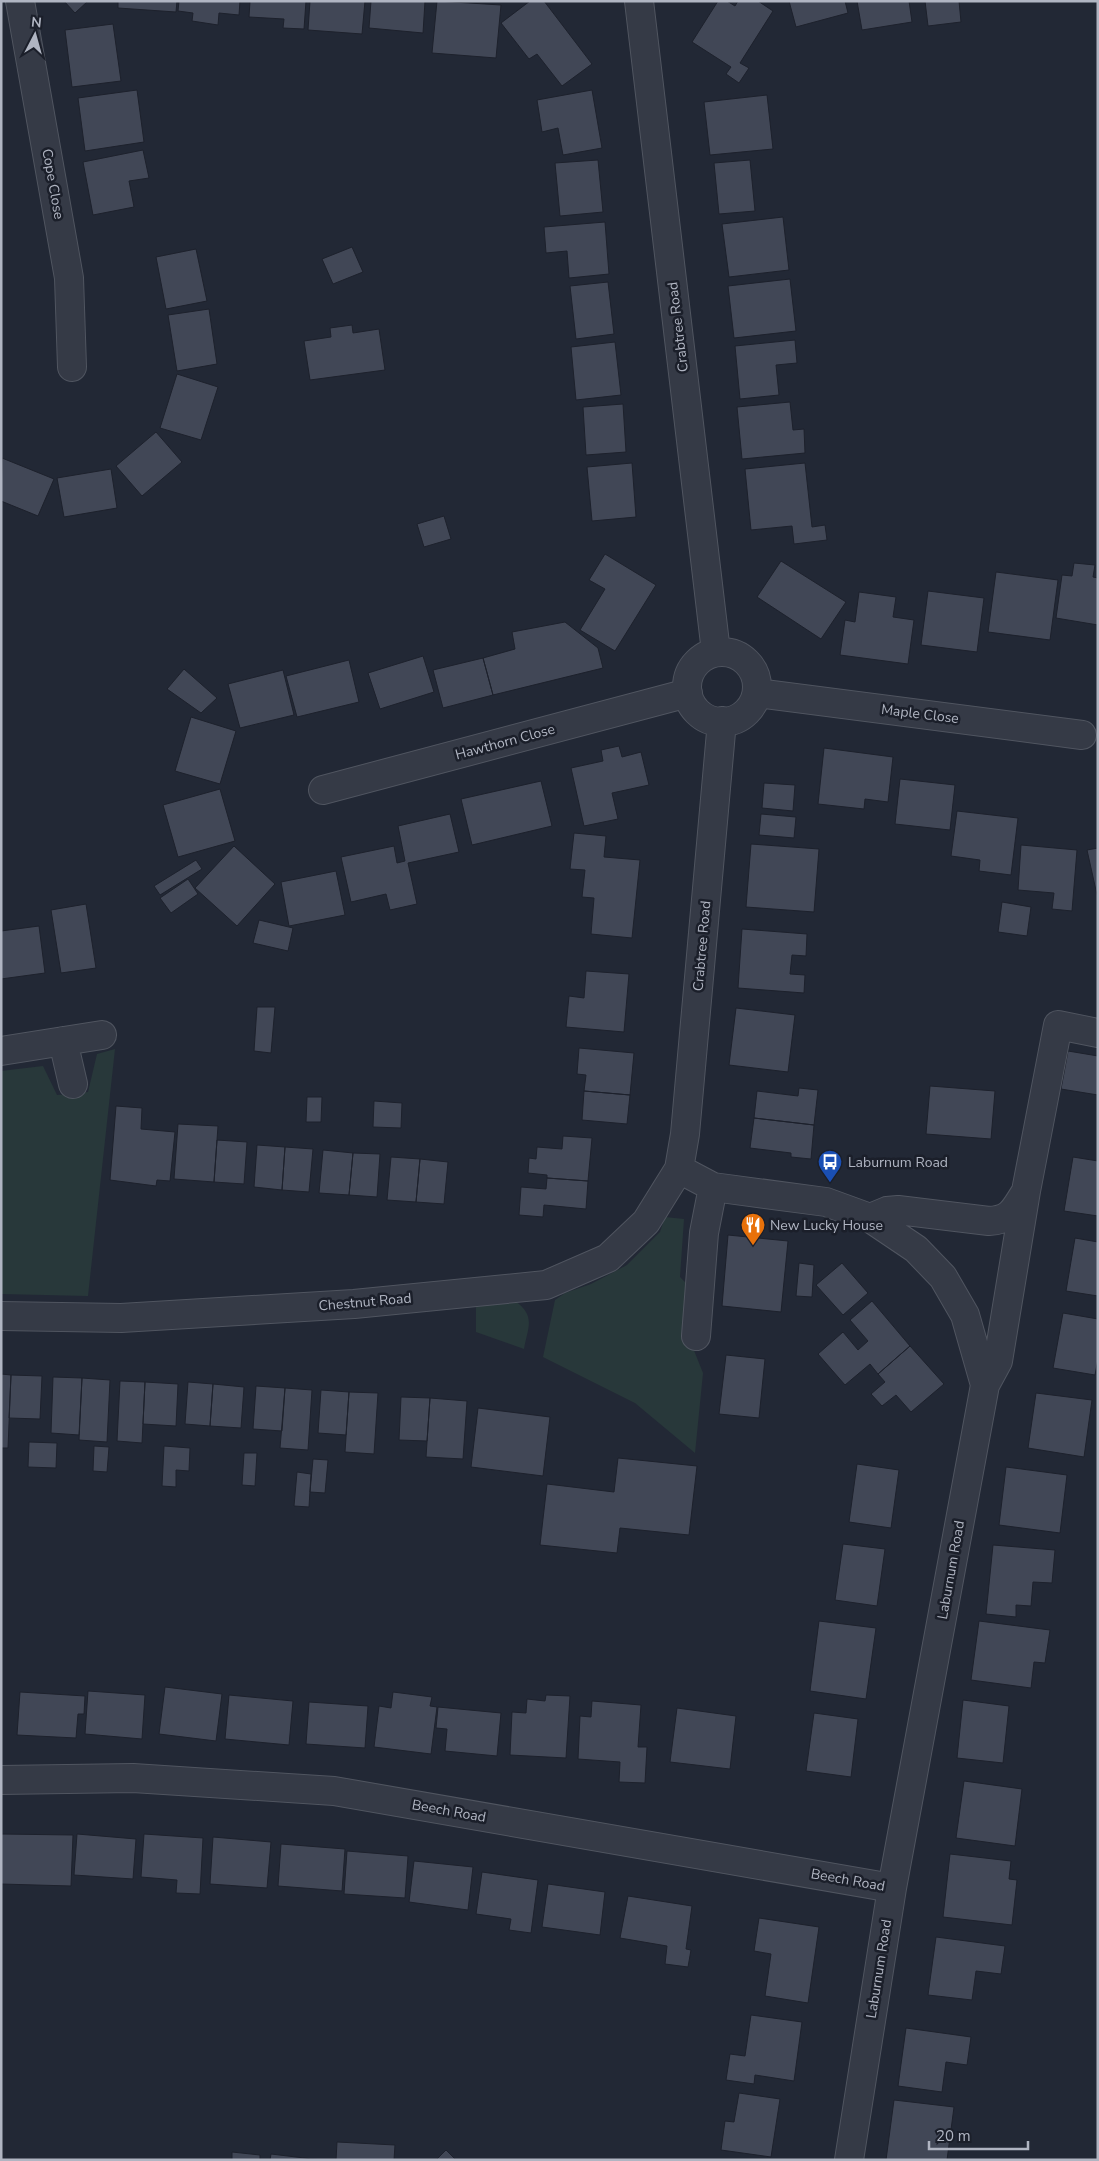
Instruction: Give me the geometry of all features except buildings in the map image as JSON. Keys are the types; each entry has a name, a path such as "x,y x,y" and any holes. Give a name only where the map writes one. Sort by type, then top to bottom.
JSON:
{"street":[{"name":"Cope Close","path":"20,1 69,278 72,367"},
{"name":"Crabtree Road","path":"639,1 716,652"},
{"path":"716,652 733,653 748,662 756,676 757,693 753,705 745,714 734,720 710,720 700,714 692,704 688,694 688,680 693,667 703,657 716,652"},
{"name":"Maple Close","path":"757,693 1082,735"},
{"name":"Hawthorn Close","path":"323,790 688,694"},
{"name":"Crabtree Road","path":"679,1169 685,1134 722,721"},
{"path":"984,1385 998,1361 1026,1191 1058,1025 1098,1033"},
{"path":"1,1051 102,1035"},
{"path":"63,1041 73,1084"},
{"name":"Laburnum Road","path":"679,1169 713,1187 826,1202 870,1218 916,1249 943,1277 965,1315 984,1385 892,1888 849,2160"},
{"name":"Chestnut Road","path":"1,1316 121,1318 344,1305 546,1284 608,1258 646,1222 679,1169"},
{"path":"696,1336 704,1234 713,1187"},
{"path":"870,1218 887,1210 898,1210 989,1221 1002,1220 1014,1211 1026,1191"},
{"name":"Beech Road","path":"1,1780 133,1778 334,1791 892,1888"}],"shaded area":[{"path":"115,1049 88,1296 1,1294 1,1071 43,1066 57,1095 88,1092 97,1054"},
{"path":"665,1217 684,1219 680,1277 687,1284 689,1338 703,1373 695,1453 635,1403 543,1357 555,1300 565,1293 591,1284 627,1265 660,1232"},
{"path":"515,1301 526,1312 529,1322 524,1349 476,1332 476,1307"}],"place":[{"name":"Laburnum Road","path":"830,1183"},
{"name":"New Lucky House","path":"753,1246"}]}
